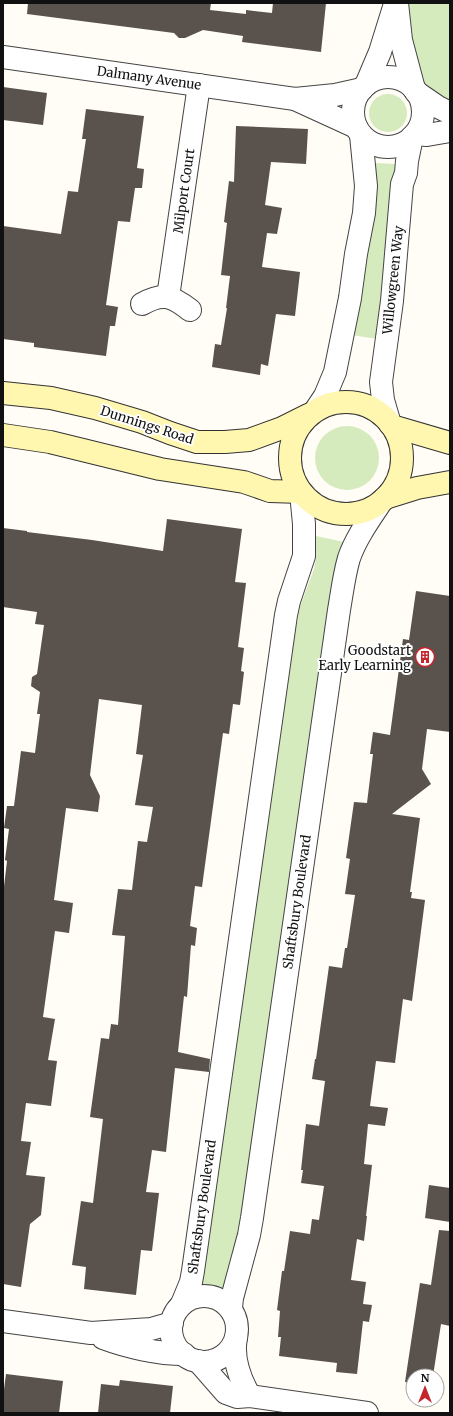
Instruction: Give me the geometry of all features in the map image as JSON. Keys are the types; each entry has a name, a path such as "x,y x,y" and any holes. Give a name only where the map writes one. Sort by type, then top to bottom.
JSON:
{"main road":[{"name":"Dunnings Road","path":"3,393 51,398 95,408 142,422 197,442 249,440 282,428 313,412"},
{"path":"383,500 395,486 402,466 402,450 399,440 391,425 375,410 355,403 340,402 330,404 313,412 298,427 293,439 290,451 290,470 301,493 320,509 339,514 359,513 368,510 383,500 417,488 450,482"},
{"path":"391,425 450,443"},
{"path":"3,435 50,442 160,469 244,482 270,491 301,493"}],"street":[{"path":"313,412 325,396 335,372 350,298 356,254 364,213 366,186 359,131 353,111 354,103 364,87 380,52 396,3"},
{"path":"396,3 401,40 415,91 438,107 450,113"},
{"name":"Dalmany Avenue","path":"3,57 295,99 336,95 364,87"},
{"path":"359,131 375,144 390,147 398,146 414,136 420,126 422,113 420,100 409,84 395,78 380,78 364,87"},
{"name":"Milport Court","path":"168,297 199,85"},
{"name":"Dalmany Avenue","path":"295,99 359,131"},
{"path":"414,136 450,131"},
{"name":"Willowgreen Way","path":"391,425 383,400 381,382 392,301 402,184 406,173 406,161 414,136"},
{"path":"142,304 158,297 168,297 175,299 190,310"},
{"name":"Shaftsbury Boulevard","path":"182,1304 191,1282 193,1271 286,615 289,601 304,556 304,524 301,493"},
{"name":"Shaftsbury Boulevard","path":"231,1308 232,1298 249,1235 252,1218 346,570 352,551 358,539 383,500"},
{"path":"250,1396 246,1390 238,1368 234,1348 238,1326 231,1308 223,1301 209,1296 195,1297 182,1304 176,1311 172,1323 174,1341 177,1347 191,1357 226,1393 237,1397 250,1396 367,1413"},
{"path":"3,1321 91,1333 151,1329 172,1323"},
{"path":"91,1333 113,1342 130,1346 210,1361 220,1358 231,1348 236,1338"},
{"path":"236,1413 250,1396"}],"green space":[{"path":"409,3 450,3 450,105 427,88 421,79 407,19"},
{"path":"384,94 392,94 404,103 407,113 404,123 398,129 392,132 384,132 372,123 369,117 369,109 378,97"},
{"path":"375,163 396,164 378,339 351,335"},
{"path":"347,426 365,432 373,440 379,458 373,476 365,484 347,490 329,484 321,476 315,458 321,440 329,432"},
{"path":"316,536 344,542 241,1226 223,1288 201,1284 290,661 300,607 314,569 316,558"}],"building":[{"path":"28,3 211,3 210,10 246,14 246,10 272,13 273,3 326,3 321,52 242,42 243,36 203,30 185,38 179,38 174,33 27,14"},
{"path":"3,87 47,93 43,125 3,120"},
{"path":"86,109 144,116 137,168 144,169 142,188 135,188 130,222 118,221 106,305 118,307 115,326 110,326 106,356 34,347 34,343 3,339 3,226 61,234 68,191 78,192 86,139 82,139"},
{"path":"236,126 308,129 306,164 271,162 265,205 282,208 277,234 267,233 262,267 300,272 295,316 276,314 268,366 261,364 260,375 212,367 215,344 221,345 227,308 230,276 221,275 227,223 224,222 229,181 234,182"},
{"path":"167,519 242,529 235,582 246,583 238,647 244,648 241,671 244,672 240,705 233,704 229,734 223,733 202,887 195,886 190,926 197,928 195,946 191,945 187,997 184,996 178,1052 210,1059 209,1072 175,1068 166,1152 152,1150 146,1192 159,1193 152,1251 141,1250 136,1295 84,1289 86,1267 72,1265 81,1201 93,1203 103,1119 90,1117 101,1038 109,1039 111,1024 118,1025 125,936 112,935 118,889 132,890 138,841 147,842 153,807 135,805 143,755 136,754 142,705 99,699 90,775 100,796 98,812 66,808 54,900 73,903 69,933 55,931 43,1017 55,1019 48,1060 57,1061 51,1106 26,1103 21,1141 31,1142 26,1175 45,1177 41,1215 30,1224 21,1287 3,1284 3,895 9,829 4,828 7,806 14,806 21,751 35,753 40,714 37,714 40,692 31,686 32,677 37,674 44,625 35,624 37,612 3,607 3,528 163,551"},
{"path":"416,591 450,596 450,732 427,729 422,769 431,784 392,814 420,818 410,892 412,892 411,898 425,900 412,1001 403,999 395,1063 376,1061 370,1106 388,1108 385,1126 368,1124 364,1164 372,1165 367,1216 364,1241 357,1239 351,1280 366,1282 363,1304 372,1305 369,1322 363,1321 357,1374 336,1372 337,1363 279,1356 281,1337 278,1337 280,1311 277,1310 282,1271 284,1271 290,1231 310,1234 312,1219 319,1220 324,1186 301,1183 303,1170 301,1170 306,1124 319,1126 325,1081 312,1079 329,966 342,968 345,948 347,948 355,895 345,894 350,859 346,858 354,802 367,803 373,754 370,754 373,732 390,735 403,639 409,640"},
{"path":"429,1185 450,1188 450,1222 425,1218"},
{"path":"439,1230 450,1231 450,1326 441,1324 434,1368 407,1368 420,1283 431,1285"},
{"path":"6,1374 63,1381 59,1413 3,1413 3,1397"},
{"path":"120,1380 173,1386 170,1413 98,1413 101,1384 119,1386"}],"place":[{"name":"Goodstart Early Learning","path":"425,657"}]}
